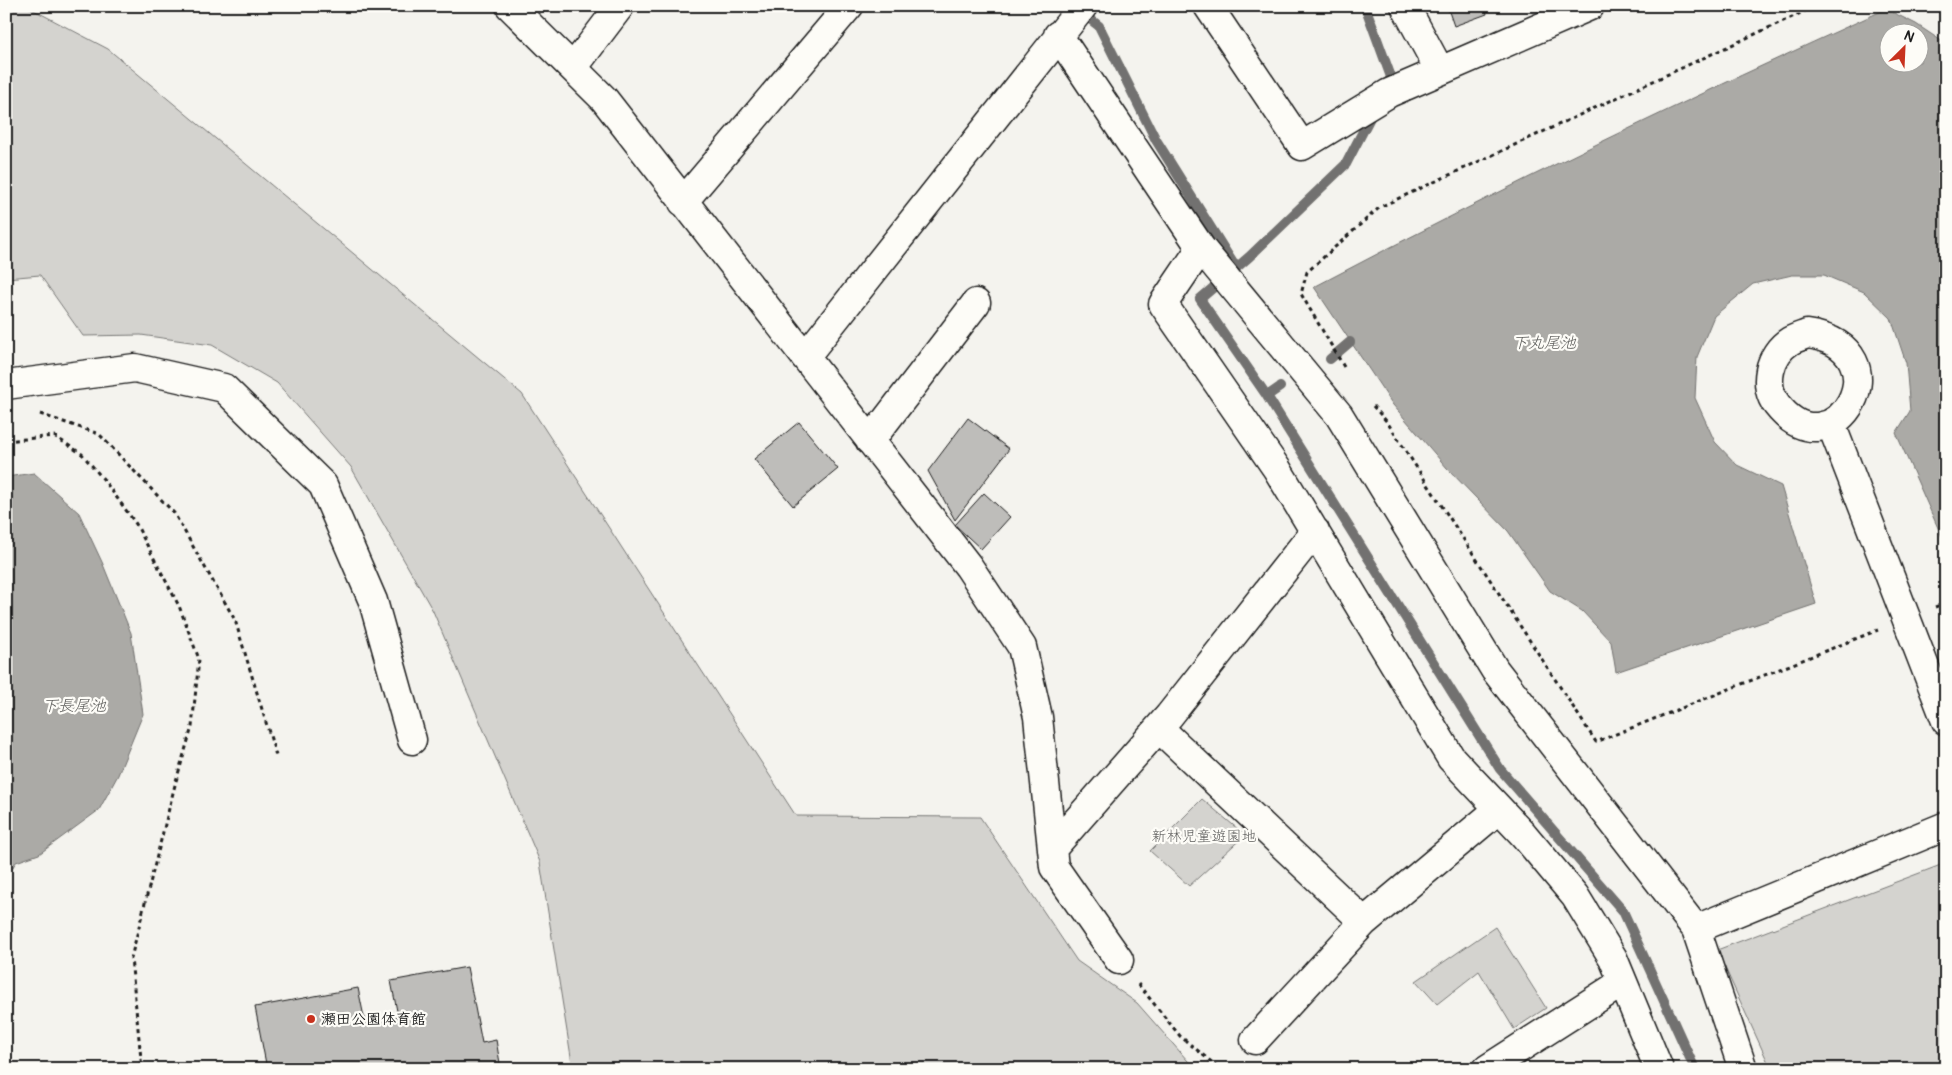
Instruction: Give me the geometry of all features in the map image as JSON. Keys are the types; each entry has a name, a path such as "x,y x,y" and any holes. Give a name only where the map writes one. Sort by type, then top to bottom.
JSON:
{"street":[{"path":"510,6 604,99 968,568 1022,647 1038,717 1054,867 1118,960"},
{"path":"573,68 620,6"},
{"path":"683,202 848,6"},
{"path":"805,357 1083,6"},
{"path":"1208,6 1302,146 1389,93 1590,6"},
{"path":"1406,6 1440,71"},
{"path":"1062,31 1209,257 1339,415 1495,670 1696,929 1743,1069"},
{"path":"1209,257 1163,304 1278,469 1452,758 1575,896 1613,958 1659,1069"},
{"path":"870,441 976,303"},
{"path":"6,385 135,368 224,388 323,485 373,601 412,740"},
{"path":"1831,424 1905,619 1946,720"},
{"path":"1052,849 1158,728 1315,531"},
{"path":"1158,728 1364,922"},
{"path":"1256,1040 1364,922 1499,809"},
{"path":"1696,929 1946,826"},
{"path":"1487,1069 1623,982"}],"path":[{"path":"1349,376 1301,294 1307,272 1380,207 1816,6"},
{"path":"1370,402 1387,422 1596,742 1946,603"},
{"path":"32,416 40,414 99,434 174,513 235,620 277,759"},
{"path":"6,441 54,436 82,454 104,480 136,524 179,606 199,658 192,727 176,781 131,958 142,1069"},
{"path":"1118,960 1180,1036 1220,1069"},
{"path":"1924,1069 1946,1060"}],"green space":[{"path":"6,6 26,6 108,49 522,394 796,816 980,817 1077,961 1137,1003 1195,1069 573,1069 540,862 433,611 351,467 277,383 212,345 141,335 83,336 40,275 6,278"},
{"name":"新林児童遊園地","path":"1202,799 1245,835 1189,886 1150,851"},
{"path":"1946,863 1946,1069 1771,1069 1717,950"},
{"path":"1495,927 1546,1008 1514,1029 1479,971 1437,1004 1416,981"}],"water":[{"name":"下丸尾池","path":"1886,9 1912,22 1880,22 1880,72 1930,72 1930,33 1946,44 1946,546 1896,433 1910,411 1906,363 1891,318 1864,292 1824,275 1792,275 1753,284 1714,316 1697,357 1695,398 1715,442 1737,465 1781,486 1816,604 1616,672 1611,642 1582,611 1550,591 1508,531 1447,468 1393,405 1314,287 1527,178 1670,109"},
{"name":"下長尾池","path":"34,473 79,513 102,562 131,633 143,714 118,775 99,810 39,854 16,862 6,878 6,477"}],"building":[{"path":"1447,6 1485,6 1487,14 1454,26"},
{"path":"968,418 1009,449 955,520 928,471"},
{"path":"799,422 838,469 793,506 754,459"},
{"path":"984,493 1010,517 981,549 955,525"},
{"name":"瀬田公園体育館","path":"467,967 482,1043 496,1040 501,1069 267,1069 255,1007 358,988 365,1022 398,1016 391,981"}],"waterway":[{"path":"1365,6 1391,77 1384,90"},
{"path":"1081,12 1099,26 1156,140 1236,268"},
{"path":"1373,112 1346,164 1249,257 1200,299 1267,396 1500,769 1623,911 1695,1069"},
{"path":"1330,359 1350,342"},
{"path":"1267,396 1280,387"}],"place":[{"name":"瀬田公園体育館","path":"311,1019"}]}
